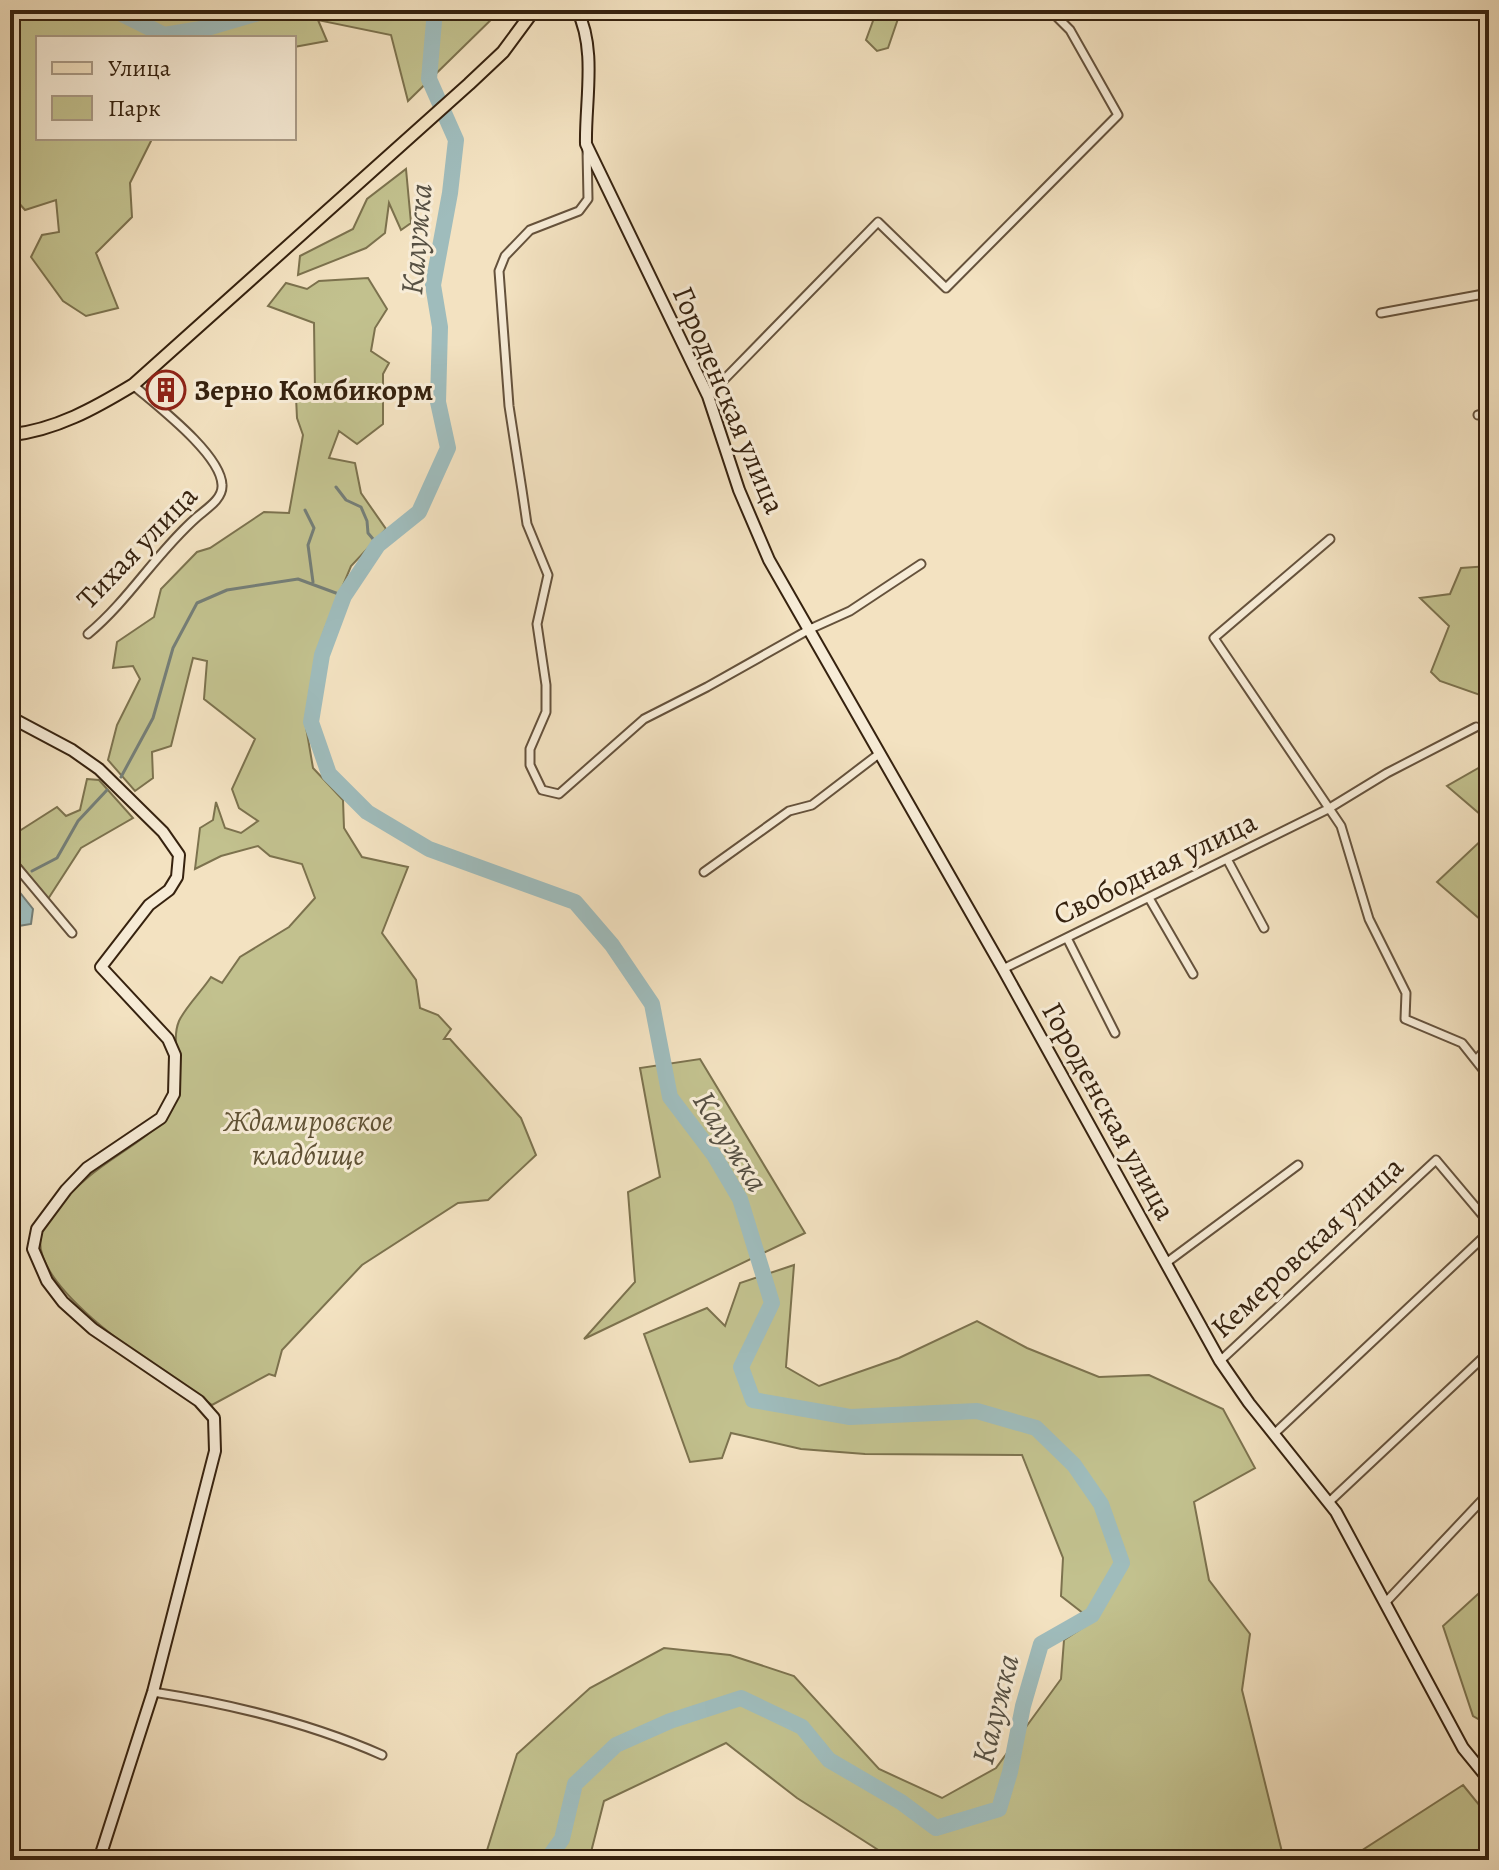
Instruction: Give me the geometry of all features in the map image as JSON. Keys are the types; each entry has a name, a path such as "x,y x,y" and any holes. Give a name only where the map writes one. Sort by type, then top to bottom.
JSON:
{"main road":[{"path":"10,435 33,432 87,413 133,385 469,84 503,52 534,10"}],"street":[{"name":"Городенская улица","path":"577,10 588,55 585,113 588,199 579,211 530,230 505,256 499,271 509,406 523,502 527,524 548,575 537,624 546,685 546,712 530,749 530,765 537,783 548,793 559,794 572,786 644,719 810,629 850,611 921,564"},
{"path":"708,396 878,222 946,288 1118,115 1070,30 1050,10"},
{"name":"Городенская улица","path":"586,144 708,396 745,504 769,560 1003,969 1220,1361 1328,1503 1463,1748 1489,1780"},
{"path":"1381,313 1489,293"},
{"name":"Тихая улица","path":"88,634 114,612 174,537 219,498 223,484 197,441 133,385"},
{"path":"1478,415 1489,413"},
{"path":"1330,539 1214,638 1341,826 1369,919 1406,993 1405,1019 1462,1043 1489,1077"},
{"path":"10,717 72,750 99,769 163,832 179,855 180,865 169,890 149,905 101,967 168,1039 175,1055 174,1094 161,1118 87,1168 66,1190 37,1229 33,1249 47,1281 63,1302 93,1329 199,1401 214,1418 215,1451 153,1692 99,1860"},
{"name":"Свободная улица","path":"1003,969 1328,809 1387,773 1476,727"},
{"path":"704,872 789,811 812,805 880,753"},
{"path":"10,859 72,933"},
{"path":"1227,859 1264,928"},
{"path":"1149,898 1193,974"},
{"path":"1067,938 1115,1033"},
{"path":"1476,1060 1489,1046"},
{"name":"Кемеровская улица","path":"1220,1361 1436,1160 1489,1223"},
{"path":"1166,1263 1298,1165"},
{"path":"1275,1433 1489,1232"},
{"path":"1328,1503 1489,1352"},
{"path":"1385,1603 1486,1496"},
{"path":"153,1692 206,1700 336,1735 382,1755"}],"green space":[{"path":"10,10 501,10 408,101 391,35 318,20 327,41 296,47 296,36 36,36 36,140 151,141 130,183 132,217 96,253 118,308 86,316 63,301 31,257 42,235 59,232 56,200 25,210 10,193"},
{"path":"877,10 901,10 888,48 877,51 866,40"},
{"path":"406,169 411,223 401,230 389,203 385,233 366,248 298,275 300,256 353,229 367,199"},
{"name":"Ждамировское кладбище","path":"368,278 387,309 375,328 371,351 389,363 383,374 383,424 357,444 339,431 329,458 355,463 361,493 386,529 351,566 324,631 305,721 313,768 343,800 344,828 362,857 408,867 382,933 416,980 420,1008 438,1015 451,1029 444,1039 450,1039 521,1118 536,1155 488,1200 458,1203 362,1265 282,1350 275,1376 269,1374 212,1405 137,1354 79,1306 57,1281 43,1257 41,1235 53,1212 73,1191 150,1132 167,1115 179,1090 176,1032 179,1021 211,977 222,983 240,957 289,927 315,898 302,864 270,856 258,846 221,856 195,869 200,828 213,820 216,802 225,828 241,833 258,821 239,808 232,789 255,739 204,699 207,661 193,658 171,746 152,752 153,778 135,791 108,760 117,725 140,679 133,666 113,668 117,642 154,617 161,589 197,552 210,548 264,512 289,513 303,435 297,418 296,397 315,391 314,323 268,306 286,283 307,289 319,281"},
{"path":"1489,566 1489,691 1480,695 1440,681 1431,672 1449,626 1420,598 1450,594 1461,568"},
{"path":"1489,762 1489,806 1481,815 1447,786"},
{"path":"87,779 99,780 133,818 81,848 48,899 10,852 10,837 57,807 66,816 80,810"},
{"path":"1489,833 1489,927 1437,882"},
{"path":"700,1059 805,1233 584,1339 635,1282 628,1192 660,1177 640,1068"},
{"path":"794,1265 786,1367 819,1386 899,1358 977,1321 1027,1348 1099,1377 1149,1375 1223,1409 1255,1468 1194,1502 1209,1580 1250,1634 1242,1690 1284,1860 894,1860 797,1798 726,1743 604,1801 589,1860 484,1860 517,1754 590,1688 664,1648 730,1655 794,1676 879,1769 942,1798 996,1768 1061,1679 1064,1640 1093,1621 1061,1596 1063,1558 1022,1455 865,1454 801,1449 731,1433 722,1458 690,1462 644,1334 707,1308 725,1326 740,1283"},
{"path":"1489,1584 1489,1725 1473,1716 1443,1626"},
{"path":"1463,1785 1489,1817 1489,1860 1347,1860"}],"water":[{"path":"10,880 33,909 31,924 19,926 10,940"}],"waterway":[{"name":"Калужка","path":"114,10 164,35 207,28 269,10"},
{"name":"Калужка","path":"435,10 429,79 456,140 433,285 440,327 438,402 448,448 419,512 378,545 344,596 322,655 311,722 329,774 367,812 429,849 575,902 612,945 652,1004 670,1097 714,1155 740,1199 772,1303 741,1367 753,1400 850,1417 977,1411 1036,1428 1074,1465 1101,1504 1122,1563 1092,1615 1041,1644 999,1809 936,1828 901,1802 829,1760 802,1727 741,1698 670,1721 616,1745 575,1784 562,1839 547,1860"},
{"path":"336,487 346,500 361,507 368,533 378,545"},
{"path":"305,510 314,528 308,545 313,582"},
{"path":"121,777 153,718 173,648 197,603 227,590 298,579 344,596"},
{"path":"32,871 57,858 78,821 107,790"}],"place":[{"name":"Зерно Комбикорм","path":"166,390"}]}
